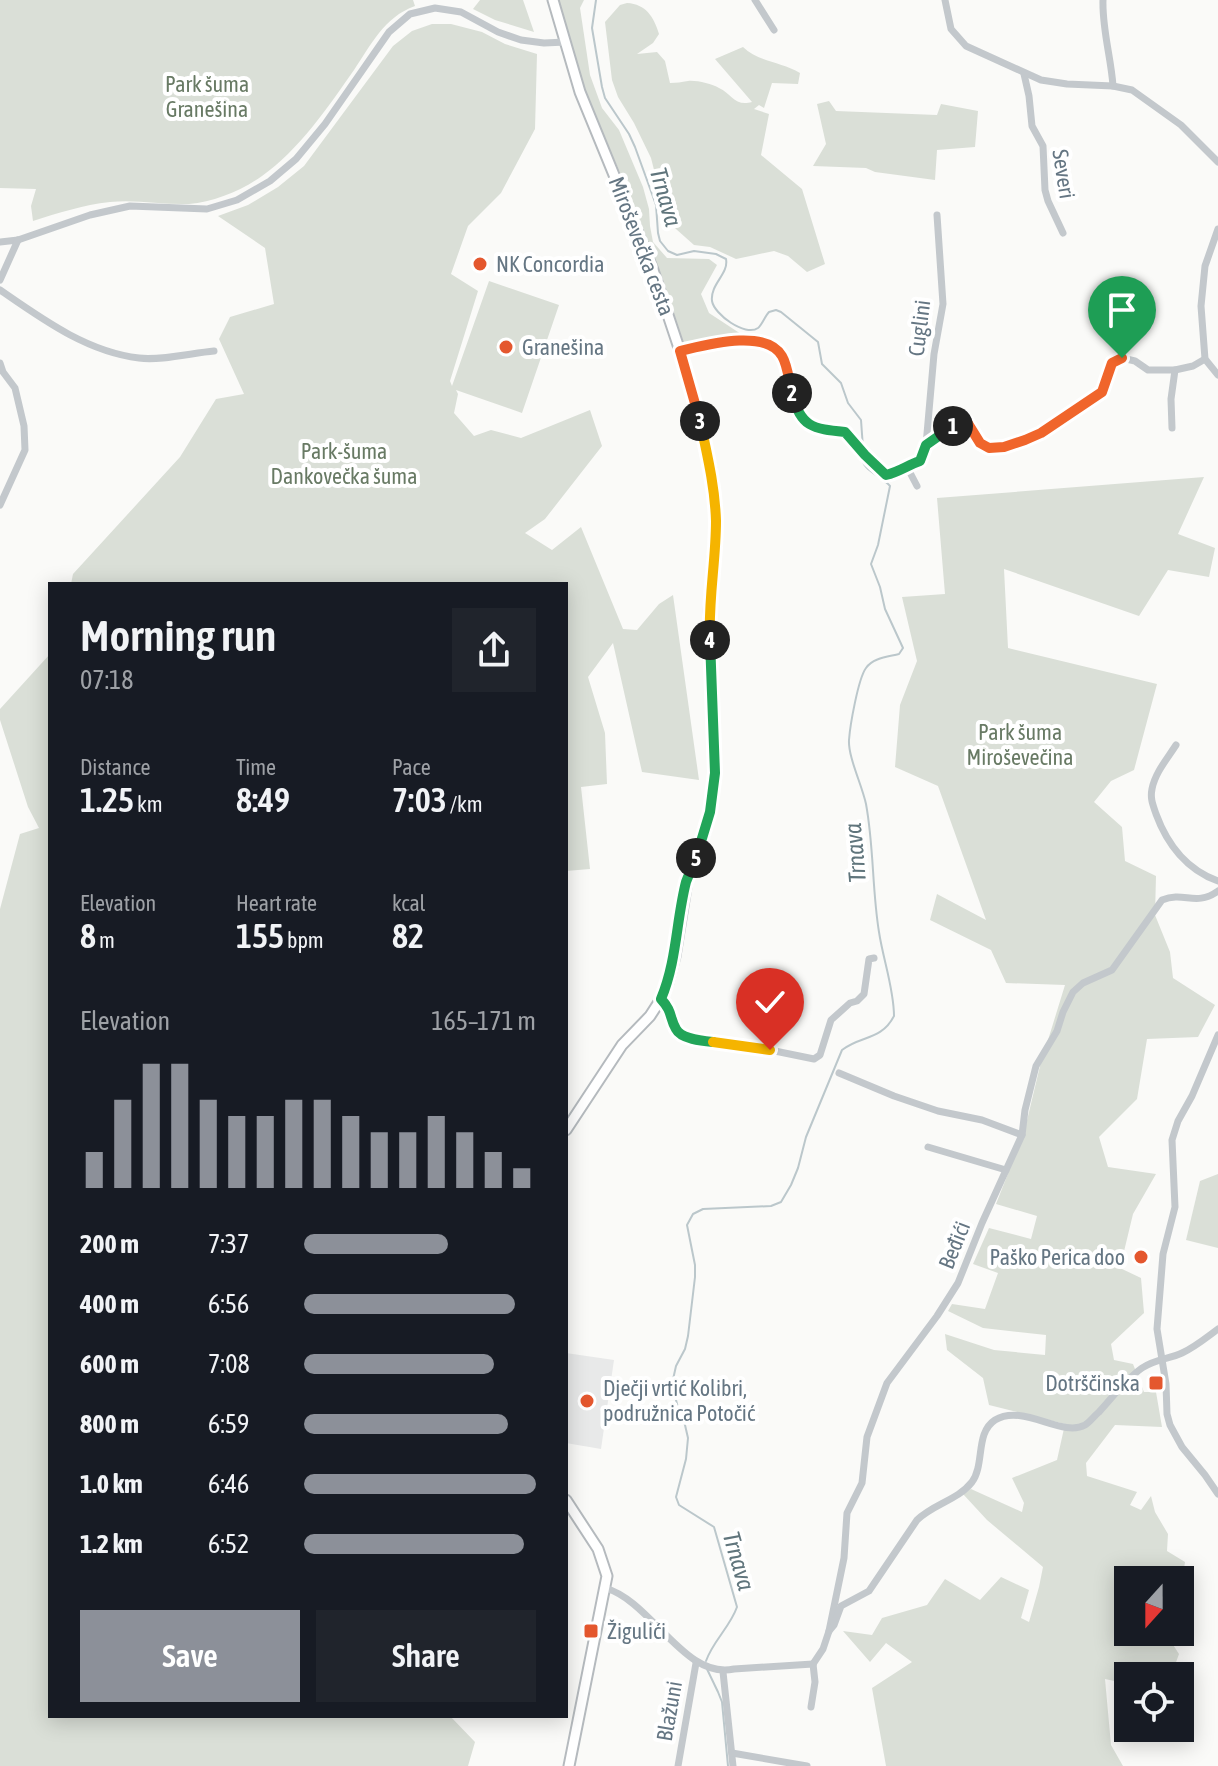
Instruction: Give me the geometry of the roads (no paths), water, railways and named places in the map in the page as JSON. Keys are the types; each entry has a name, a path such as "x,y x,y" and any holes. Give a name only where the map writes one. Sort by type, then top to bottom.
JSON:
{"main road":[{"name":"Miroševečka cesta","path":"553,0 580,92 653,270 680,351 697,409 714,495 716,523 709,612 715,773 710,812 687,881 675,956 661,999 650,1016 615,1054 568,1127"},
{"path":"568,1503 598,1549 607,1576 569,1766"}],"street":[{"path":"755,0 774,30"},
{"path":"945,0 951,29 961,42 976,51 1041,80 1113,86 1138,93 1181,125 1218,162"},
{"path":"1103,0 1103,26 1113,86"},
{"path":"0,242 18,240 90,215 130,206 207,209 237,200 270,181 296,159 389,32 410,14 435,8 461,12 498,32 521,40 566,42"},
{"name":"Severi","path":"1024,74 1032,126 1043,146 1045,190 1063,233"},
{"name":"Cuglini","path":"926,445 934,354 943,304 937,215"},
{"path":"1218,229 1205,266 1201,306 1205,359 1218,375"},
{"path":"0,280 18,240"},
{"path":"0,258 6,267"},
{"path":"0,290 94,348 140,358 214,351"},
{"path":"680,351 727,341 754,341 774,347 783,357 796,410 805,423 845,432 886,475 898,473 906,465 920,461 926,445 957,423 967,422 980,443 989,448 1004,447 1033,436 1102,392 1112,363 1122,358 1135,361 1148,370 1175,370 1193,366 1205,359"},
{"path":"0,363 15,388 24,426 25,450 0,505"},
{"path":"1172,428 1171,399 1175,370"},
{"path":"906,465 917,486"},
{"path":"1176,745 1155,780 1151,802 1171,845 1193,867 1218,881"},
{"name":"Beđići","path":"829,1631 844,1558 847,1513 862,1483 867,1437 881,1396 958,1283 1022,1135 1036,1066 1057,1031 1073,992 1083,983 1112,970 1162,900 1176,896 1203,899 1218,891"},
{"path":"661,999 672,1013 675,1028 682,1035 814,1059 820,1055 831,1020 864,994 869,959 874,958"},
{"path":"1218,1035 1172,1140 1175,1201 1163,1254 1157,1329 1170,1425 1182,1447 1218,1494"},
{"path":"839,1073 938,1111 982,1120 1022,1135"},
{"path":"928,1147 1006,1170"},
{"path":"811,1707 815,1682 813,1664 823,1649 841,1606 869,1591 927,1510 960,1495 971,1482 978,1470 982,1438 995,1420 1015,1415 1071,1428 1086,1425 1144,1367 1182,1353 1218,1329"},
{"path":"605,1588 629,1600 698,1663 723,1672 813,1664"},
{"name":"Blažuni","path":"678,1766 698,1663"},
{"path":"723,1672 733,1766"},
{"path":"732,1753 807,1766"}],"waterway":[{"name":"Trnava","path":"596,0 592,28 602,87 605,98 635,147 656,205 660,241 668,251 677,255 694,251 716,254 726,259 725,270 714,289 712,301 718,312 731,323 752,330 759,327 769,312 776,310 818,342 822,364 841,383 848,403 861,420 863,448"},
{"name":"Trnava","path":"706,1661 737,1607 714,1527 679,1505 676,1497 688,1438 672,1384 688,1336 695,1277 687,1225 693,1214 703,1209 771,1206 781,1202 798,1168 806,1137 842,1050 877,1034 894,1016 877,916 866,804 849,740 857,692 866,668 876,660 899,654 903,648 885,609 871,564 890,486 864,465 861,454"},
{"name":"Trnava","path":"706,1667 722,1702 728,1766"}],"place":[{"name":"NK Concordia","path":"480,264"},
{"name":"Granešina","path":"506,347"},
{"name":"Paško Perica doo","path":"1141,1257"},
{"name":"Dotrščinska","path":"1156,1383"},
{"name":"Dječji vrtić Kolibri, podružnica Potočić","path":"587,1401"},
{"name":"Žigulići","path":"591,1631"}],"park label":[{"name":"Park šuma Granešina","path":"207,96"},
{"name":"Park-šuma Dankovečka šuma","path":"344,464"},
{"name":"Park šuma Miroševečina","path":"1020,744"}]}
